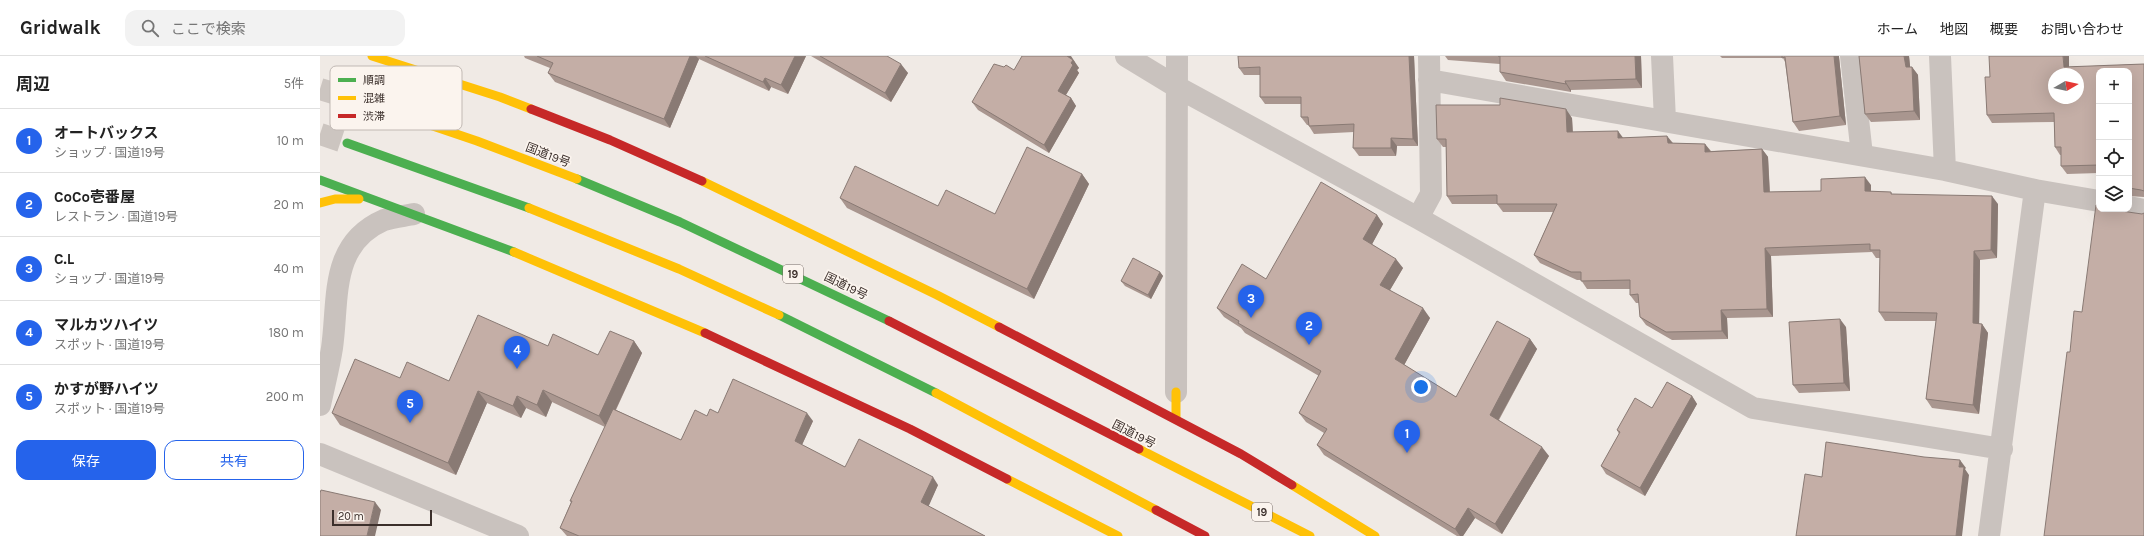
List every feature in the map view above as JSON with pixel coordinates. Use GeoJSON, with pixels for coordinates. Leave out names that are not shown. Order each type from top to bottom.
{"type":"FeatureCollection","features":[{"type":"Feature","properties":{"kind":"main road"},"geometry":{"type":"LineString","coordinates":[[372,56],[406,66]]}},
{"type":"Feature","properties":{"kind":"main road"},"geometry":{"type":"LineString","coordinates":[[393,56],[403,65]]}},
{"type":"Feature","properties":{"kind":"main road"},"geometry":{"type":"LineString","coordinates":[[462,84],[500,97],[610,140],[706,183],[937,295],[1241,454],[1375,536]]}},
{"type":"Feature","properties":{"kind":"main road","name":"国道19号"},"geometry":{"type":"LineString","coordinates":[[448,130],[564,174],[686,225],[792,273],[909,331],[1310,536]]}},
{"type":"Feature","properties":{"kind":"main road"},"geometry":{"type":"LineString","coordinates":[[347,143],[444,174],[555,217],[667,264],[788,319],[895,373],[1205,536]]}},
{"type":"Feature","properties":{"kind":"main road"},"geometry":{"type":"LineString","coordinates":[[320,180],[496,245],[702,331],[910,428],[1118,536]]}},
{"type":"Feature","properties":{"kind":"main road"},"geometry":{"type":"LineString","coordinates":[[320,203],[335,199],[370,199]]}},
{"type":"Feature","properties":{"kind":"main road"},"geometry":{"type":"LineString","coordinates":[[1176,392],[1176,420]]}},
{"type":"Feature","properties":{"kind":"street"},"geometry":{"type":"LineString","coordinates":[[1126,56],[1177,87],[1418,218],[1753,408],[2002,449]]}},
{"type":"Feature","properties":{"kind":"street"},"geometry":{"type":"LineString","coordinates":[[1176,392],[1177,56]]}},
{"type":"Feature","properties":{"kind":"street"},"geometry":{"type":"LineString","coordinates":[[1418,218],[1431,194],[1429,56]]}},
{"type":"Feature","properties":{"kind":"street"},"geometry":{"type":"LineString","coordinates":[[1662,56],[1665,120]]}},
{"type":"Feature","properties":{"kind":"street"},"geometry":{"type":"LineString","coordinates":[[1851,56],[1862,155]]}},
{"type":"Feature","properties":{"kind":"street"},"geometry":{"type":"LineString","coordinates":[[1940,56],[1945,170]]}},
{"type":"Feature","properties":{"kind":"street"},"geometry":{"type":"LineString","coordinates":[[1429,80],[1945,170],[2035,190],[2096,201]]}},
{"type":"Feature","properties":{"kind":"street"},"geometry":{"type":"LineString","coordinates":[[1989,536],[2002,449],[2035,190]]}},
{"type":"Feature","properties":{"kind":"street"},"geometry":{"type":"LineString","coordinates":[[2132,208],[2144,210]]}},
{"type":"Feature","properties":{"kind":"street"},"geometry":{"type":"LineString","coordinates":[[320,405],[332,347],[336,293],[342,266],[351,247],[366,230],[385,220],[414,214]]}},
{"type":"Feature","properties":{"kind":"street"},"geometry":{"type":"LineString","coordinates":[[320,454],[518,536]]}},
{"type":"Feature","properties":{"kind":"building"},"geometry":{"type":"Polygon","coordinates":[[[537,56],[690,56],[664,119],[548,73],[553,63],[537,56]]]}},
{"type":"Feature","properties":{"kind":"building"},"geometry":{"type":"Polygon","coordinates":[[[705,56],[795,56],[781,85],[765,78],[763,82],[705,56]]]}},
{"type":"Feature","properties":{"kind":"building"},"geometry":{"type":"Polygon","coordinates":[[[820,56],[887,56],[901,64],[885,93],[820,56]]]}},
{"type":"Feature","properties":{"kind":"building"},"geometry":{"type":"Polygon","coordinates":[[[1022,56],[1067,56],[1073,60],[1071,63],[1073,65],[1058,91],[1071,98],[1044,145],[972,102],[994,64],[1004,67],[1006,65],[1014,70],[1022,56]]]}},
{"type":"Feature","properties":{"kind":"building"},"geometry":{"type":"Polygon","coordinates":[[[1238,56],[1409,56],[1413,139],[1391,138],[1391,148],[1353,148],[1354,124],[1309,126],[1308,117],[1301,117],[1301,97],[1260,97],[1260,67],[1239,68],[1238,56]]]}},
{"type":"Feature","properties":{"kind":"building"},"geometry":{"type":"Polygon","coordinates":[[[1500,56],[1635,56],[1636,79],[1565,81],[1566,84],[1500,72],[1500,56]]]}},
{"type":"Feature","properties":{"kind":"building"},"geometry":{"type":"Polygon","coordinates":[[[1782,56],[1834,56],[1840,116],[1793,122],[1785,57],[1782,58],[1782,56]]]}},
{"type":"Feature","properties":{"kind":"building"},"geometry":{"type":"Polygon","coordinates":[[[1859,56],[1904,56],[1906,67],[1912,67],[1914,111],[1865,114],[1859,56]]]}},
{"type":"Feature","properties":{"kind":"building"},"geometry":{"type":"Polygon","coordinates":[[[1989,56],[2063,56],[2064,67],[2144,64],[2144,191],[2132,188],[2132,68],[2096,68],[2096,165],[2061,166],[2061,147],[2055,147],[2054,113],[1987,115],[1985,77],[1990,77],[1989,56]]]}},
{"type":"Feature","properties":{"kind":"building"},"geometry":{"type":"Polygon","coordinates":[[[1500,98],[1566,109],[1567,132],[1618,131],[1618,138],[1667,136],[1668,143],[1705,144],[1705,152],[1762,149],[1764,192],[1821,191],[1821,179],[1865,177],[1865,191],[1891,192],[1891,194],[1992,196],[1991,250],[1974,251],[1973,323],[1982,324],[1973,405],[1926,399],[1937,313],[1879,312],[1880,250],[1870,250],[1870,244],[1765,248],[1767,309],[1721,310],[1722,331],[1666,332],[1640,317],[1638,294],[1630,295],[1630,280],[1581,281],[1581,272],[1571,272],[1534,255],[1557,204],[1497,204],[1497,195],[1447,196],[1446,139],[1437,139],[1436,105],[1500,105],[1500,98]]]}},
{"type":"Feature","properties":{"kind":"building"},"geometry":{"type":"Polygon","coordinates":[[[1027,147],[1082,174],[1027,289],[840,198],[855,166],[938,206],[946,190],[995,214],[1027,147]]]}},
{"type":"Feature","properties":{"kind":"building"},"geometry":{"type":"Polygon","coordinates":[[[1321,182],[1377,215],[1363,239],[1396,259],[1380,285],[1423,308],[1395,359],[1456,397],[1497,321],[1530,339],[1490,415],[1542,447],[1495,524],[1468,508],[1455,529],[1317,445],[1327,429],[1299,413],[1321,371],[1238,323],[1239,321],[1217,308],[1242,264],[1266,279],[1321,182]]]}},
{"type":"Feature","properties":{"kind":"building"},"geometry":{"type":"Polygon","coordinates":[[[2096,205],[2096,212],[2144,213],[2144,536],[2044,536],[2067,352],[2070,352],[2074,311],[2082,312],[2096,205]]]}},
{"type":"Feature","properties":{"kind":"building"},"geometry":{"type":"Polygon","coordinates":[[[1133,258],[1160,272],[1148,295],[1121,281],[1133,258]]]}},
{"type":"Feature","properties":{"kind":"building"},"geometry":{"type":"Polygon","coordinates":[[[478,315],[548,346],[553,334],[598,355],[610,331],[634,341],[599,416],[543,390],[537,405],[517,396],[513,406],[478,391],[448,463],[332,413],[355,359],[400,378],[407,362],[449,381],[478,315]]]}},
{"type":"Feature","properties":{"kind":"building"},"geometry":{"type":"Polygon","coordinates":[[[1840,319],[1844,383],[1793,385],[1789,322],[1840,319]]]}},
{"type":"Feature","properties":{"kind":"building"},"geometry":{"type":"Polygon","coordinates":[[[733,379],[807,413],[795,441],[845,467],[859,439],[933,477],[921,502],[985,536],[579,536],[560,528],[572,501],[570,501],[613,409],[681,440],[695,410],[707,416],[710,409],[718,413],[733,379]]]}},
{"type":"Feature","properties":{"kind":"building"},"geometry":{"type":"Polygon","coordinates":[[[1667,382],[1692,396],[1640,488],[1601,466],[1620,432],[1617,430],[1635,398],[1652,408],[1667,382]]]}},
{"type":"Feature","properties":{"kind":"building"},"geometry":{"type":"Polygon","coordinates":[[[1826,442],[1924,457],[1960,460],[1959,467],[1964,467],[1956,536],[1796,536],[1805,474],[1822,477],[1826,442]]]}},
{"type":"Feature","properties":{"kind":"building"},"geometry":{"type":"Polygon","coordinates":[[[321,490],[375,502],[367,536],[320,536],[321,490]]]}},
{"type":"Feature","properties":{"kind":"tunnel"},"geometry":{"type":"LineString","coordinates":[[320,89],[330,92]]}},
{"type":"Feature","properties":{"kind":"tunnel"},"geometry":{"type":"LineString","coordinates":[[320,134],[347,143]]}},
{"type":"Feature","properties":{"kind":"traffic: fast"},"geometry":{"type":"LineString","coordinates":[[347,143],[529,208]]}},
{"type":"Feature","properties":{"kind":"traffic: fast"},"geometry":{"type":"LineString","coordinates":[[577,179],[680,222],[889,321]]}},
{"type":"Feature","properties":{"kind":"traffic: fast"},"geometry":{"type":"LineString","coordinates":[[320,180],[514,252]]}},
{"type":"Feature","properties":{"kind":"traffic: fast"},"geometry":{"type":"LineString","coordinates":[[779,315],[936,393]]}},
{"type":"Feature","properties":{"kind":"traffic: slow"},"geometry":{"type":"LineString","coordinates":[[372,56],[403,66]]}},
{"type":"Feature","properties":{"kind":"traffic: slow"},"geometry":{"type":"LineString","coordinates":[[462,85],[531,109]]}},
{"type":"Feature","properties":{"kind":"traffic: slow"},"geometry":{"type":"LineString","coordinates":[[445,130],[577,179]]}},
{"type":"Feature","properties":{"kind":"traffic: slow"},"geometry":{"type":"LineString","coordinates":[[702,181],[937,295],[999,327]]}},
{"type":"Feature","properties":{"kind":"traffic: slow"},"geometry":{"type":"LineString","coordinates":[[320,203],[335,199],[359,199]]}},
{"type":"Feature","properties":{"kind":"traffic: slow"},"geometry":{"type":"LineString","coordinates":[[529,208],[679,269],[779,315]]}},
{"type":"Feature","properties":{"kind":"traffic: slow"},"geometry":{"type":"LineString","coordinates":[[514,252],[705,333]]}},
{"type":"Feature","properties":{"kind":"traffic: slow"},"geometry":{"type":"LineString","coordinates":[[1176,392],[1176,419]]}},
{"type":"Feature","properties":{"kind":"traffic: slow"},"geometry":{"type":"LineString","coordinates":[[936,393],[1156,510]]}},
{"type":"Feature","properties":{"kind":"traffic: slow"},"geometry":{"type":"LineString","coordinates":[[1139,449],[1310,536]]}},
{"type":"Feature","properties":{"kind":"traffic: slow"},"geometry":{"type":"LineString","coordinates":[[1007,479],[1118,536]]}},
{"type":"Feature","properties":{"kind":"traffic: slow"},"geometry":{"type":"LineString","coordinates":[[1292,485],[1375,536]]}},
{"type":"Feature","properties":{"kind":"traffic: jam"},"geometry":{"type":"LineString","coordinates":[[531,109],[610,140],[702,181]]}},
{"type":"Feature","properties":{"kind":"traffic: jam"},"geometry":{"type":"LineString","coordinates":[[889,321],[1139,449]]}},
{"type":"Feature","properties":{"kind":"traffic: jam"},"geometry":{"type":"LineString","coordinates":[[999,327],[1241,454],[1292,485]]}},
{"type":"Feature","properties":{"kind":"traffic: jam"},"geometry":{"type":"LineString","coordinates":[[705,333],[910,429],[1007,479]]}},
{"type":"Feature","properties":{"kind":"traffic: jam"},"geometry":{"type":"LineString","coordinates":[[1156,510],[1205,536]]}},
{"type":"Feature","properties":{"kind":"place","name":"C.L"},"geometry":{"type":"Point","coordinates":[1251,318]}},
{"type":"Feature","properties":{"kind":"place","name":"CoCo壱番屋"},"geometry":{"type":"Point","coordinates":[1309,345]}},
{"type":"Feature","properties":{"kind":"place","name":"マルカツハイツ"},"geometry":{"type":"Point","coordinates":[517,369]}},
{"type":"Feature","properties":{"kind":"place","name":"かすが野ハイツ"},"geometry":{"type":"Point","coordinates":[410,423]}},
{"type":"Feature","properties":{"kind":"place","name":"オートバックス"},"geometry":{"type":"Point","coordinates":[1407,453]}}]}
